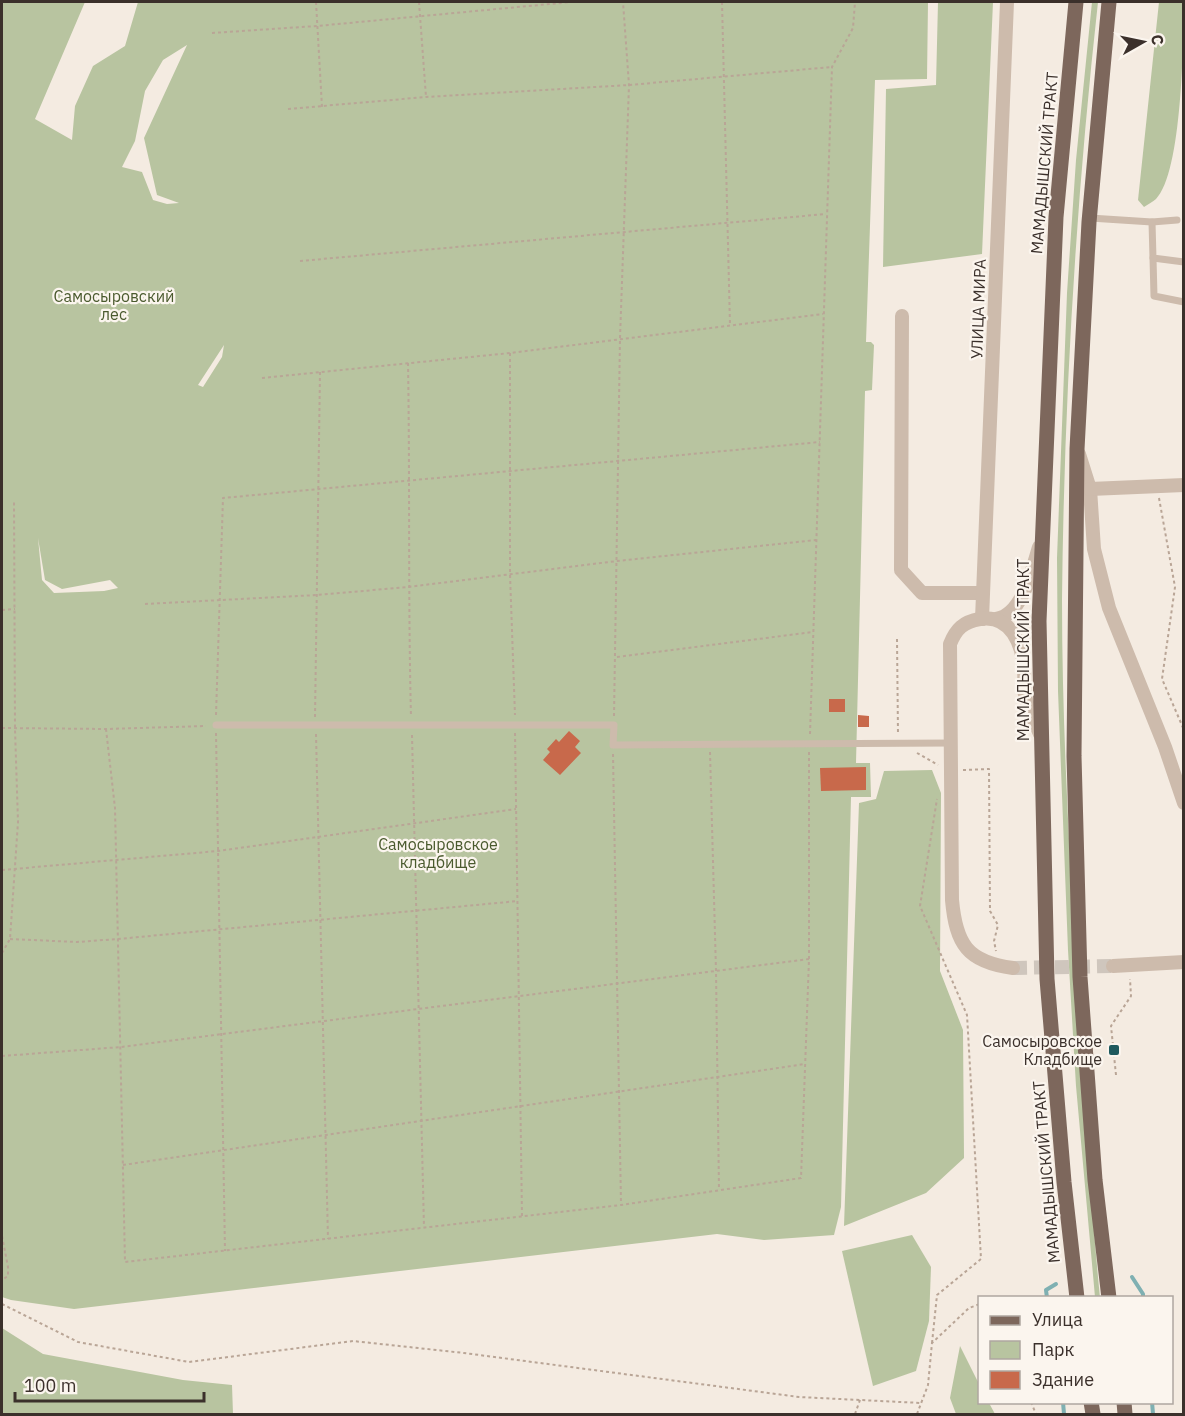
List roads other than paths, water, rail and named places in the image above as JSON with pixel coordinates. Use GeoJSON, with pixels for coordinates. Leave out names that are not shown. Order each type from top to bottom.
{"type":"FeatureCollection","features":[{"type":"Feature","properties":{"kind":"main road","name":"МАМАДЫШСКИЙ ТРАКТ"},"geometry":{"type":"LineString","coordinates":[[1076,2],[1056,217],[1039,621],[1047,979],[1064,1182],[1077,1296]]}},
{"type":"Feature","properties":{"kind":"main road"},"geometry":{"type":"LineString","coordinates":[[1109,2],[1089,218],[1077,449],[1074,756],[1080,977],[1095,1180],[1110,1296]]}},
{"type":"Feature","properties":{"kind":"street","name":"УЛИЦА МИРА"},"geometry":{"type":"LineString","coordinates":[[989,619],[982,593],[1007,2]]}},
{"type":"Feature","properties":{"kind":"street"},"geometry":{"type":"LineString","coordinates":[[902,316],[901,570],[922,593],[982,593]]}},
{"type":"Feature","properties":{"kind":"street"},"geometry":{"type":"LineString","coordinates":[[1077,449],[1090,489],[1094,549],[1108,608],[1165,747],[1184,803]]}},
{"type":"Feature","properties":{"kind":"street"},"geometry":{"type":"LineString","coordinates":[[1090,489],[1184,485]]}},
{"type":"Feature","properties":{"kind":"street"},"geometry":{"type":"LineString","coordinates":[[1013,968],[996,966],[979,960],[966,950],[958,937],[954,921],[950,644],[956,630],[964,623],[1008,614],[1022,596],[1041,540]]}},
{"type":"Feature","properties":{"kind":"street"},"geometry":{"type":"LineString","coordinates":[[989,619],[1010,627],[1018,642],[1024,670],[1025,696],[1041,737]]}},
{"type":"Feature","properties":{"kind":"street"},"geometry":{"type":"LineString","coordinates":[[1113,966],[1184,962]]}},
{"type":"Feature","properties":{"kind":"street"},"geometry":{"type":"LineString","coordinates":[[1169,963],[1184,969]]}},
{"type":"Feature","properties":{"kind":"lane"},"geometry":{"type":"LineString","coordinates":[[1089,218],[1152,222],[1177,220]]}},
{"type":"Feature","properties":{"kind":"lane"},"geometry":{"type":"LineString","coordinates":[[1152,222],[1154,296],[1184,302]]}},
{"type":"Feature","properties":{"kind":"lane"},"geometry":{"type":"LineString","coordinates":[[1153,258],[1184,262]]}},
{"type":"Feature","properties":{"kind":"lane"},"geometry":{"type":"LineString","coordinates":[[216,726],[614,725],[613,745],[952,743]]}},
{"type":"Feature","properties":{"kind":"waterway"},"geometry":{"type":"LineString","coordinates":[[1132,1277],[1143,1296]]}},
{"type":"Feature","properties":{"kind":"waterway"},"geometry":{"type":"LineString","coordinates":[[1047,1296],[1046,1290],[1056,1284]]}},
{"type":"Feature","properties":{"kind":"waterway"},"geometry":{"type":"LineString","coordinates":[[1063,1404],[1064,1414]]}},
{"type":"Feature","properties":{"kind":"waterway"},"geometry":{"type":"LineString","coordinates":[[1152,1404],[1153,1414]]}},
{"type":"Feature","properties":{"kind":"tunnel"},"geometry":{"type":"LineString","coordinates":[[1013,968],[1113,966]]}},
{"type":"Feature","properties":{"kind":"place","name":"Самосыровское Кладбище"},"geometry":{"type":"Point","coordinates":[1114,1050]}},
{"type":"Feature","properties":{"kind":"park label","name":"Самосыровский лес"},"geometry":{"type":"Point","coordinates":[114,305]}},
{"type":"Feature","properties":{"kind":"park label","name":"Самосыровское кладбище"},"geometry":{"type":"Point","coordinates":[438,853]}}]}
